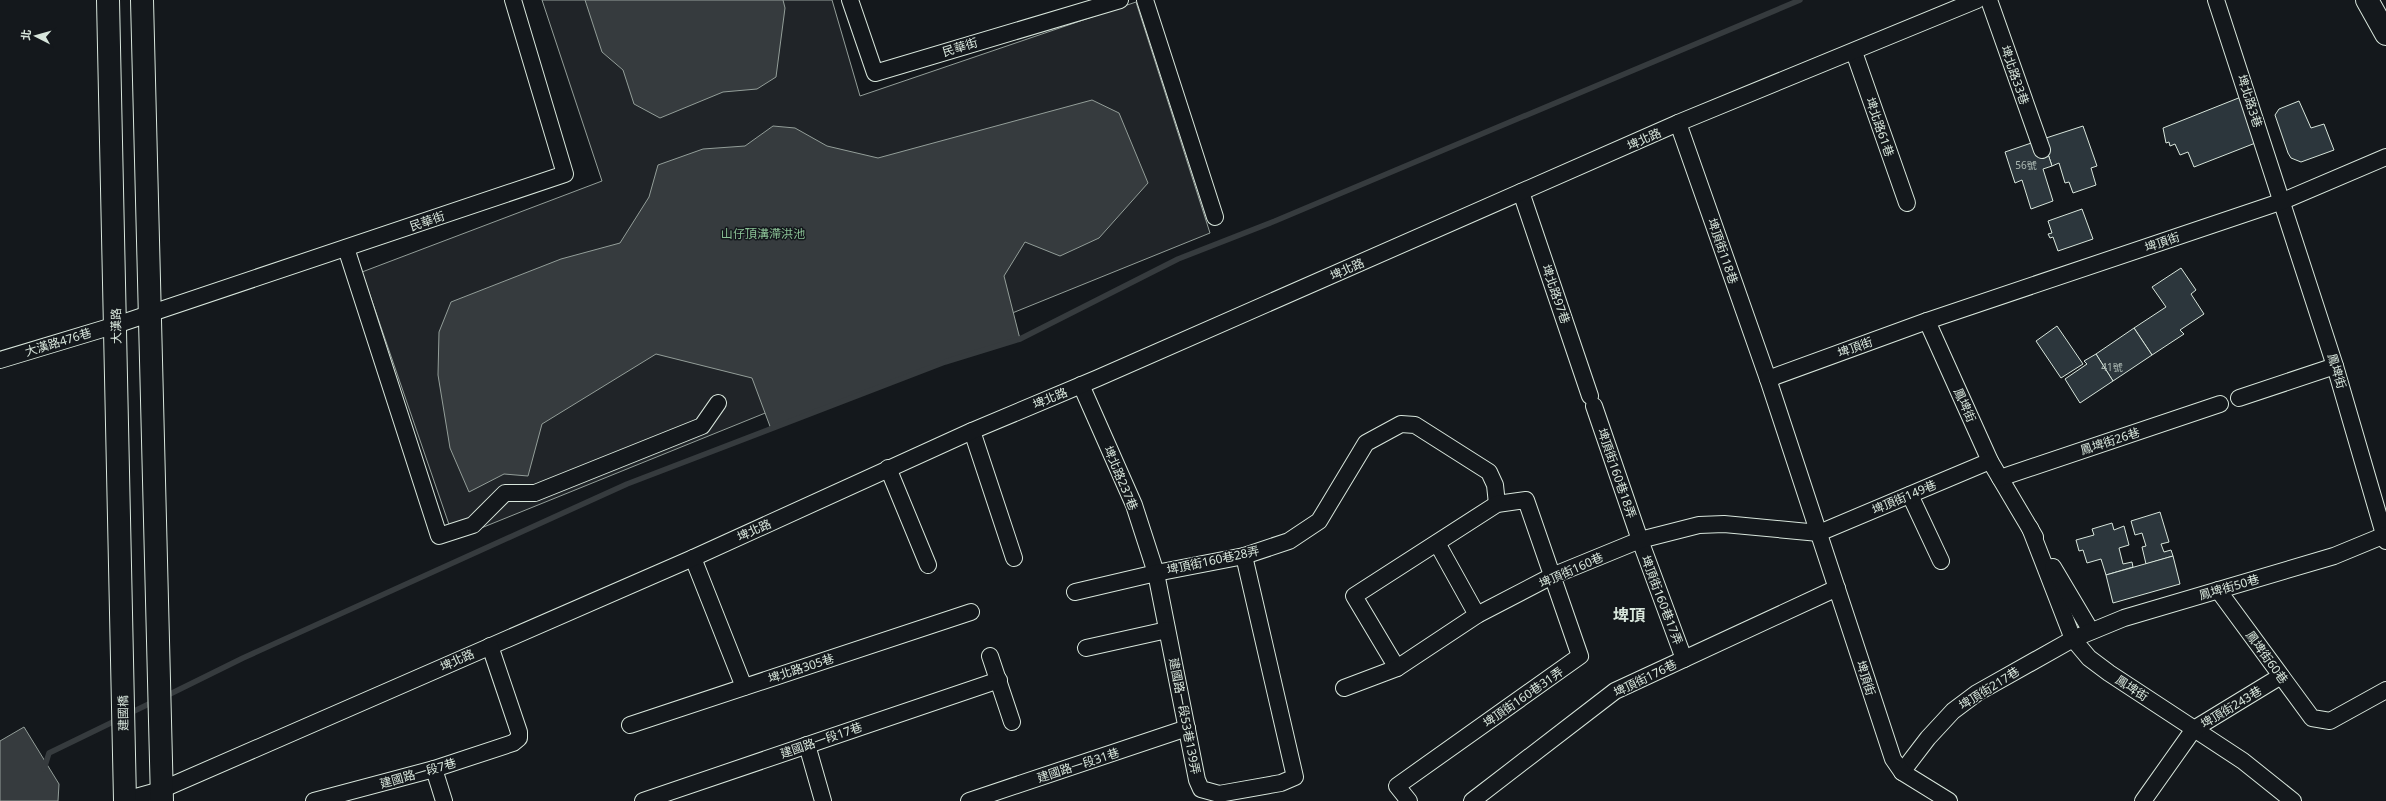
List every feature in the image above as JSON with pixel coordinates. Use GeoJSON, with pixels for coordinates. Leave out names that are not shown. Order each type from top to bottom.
{"type":"FeatureCollection","features":[{"type":"Feature","properties":{"kind":"main road","name":"大漢路"},"geometry":{"type":"LineString","coordinates":[[108,0],[122,653]]}},
{"type":"Feature","properties":{"kind":"main road"},"geometry":{"type":"LineString","coordinates":[[142,0],[161,787]]}},
{"type":"Feature","properties":{"kind":"main road"},"geometry":{"type":"LineString","coordinates":[[2367,0],[2386,34]]}},
{"type":"Feature","properties":{"kind":"main road","name":"建國橋"},"geometry":{"type":"LineString","coordinates":[[122,653],[125,800]]}},
{"type":"Feature","properties":{"kind":"street","name":"民華街"},"geometry":{"type":"LineString","coordinates":[[116,325],[565,174],[513,0]]}},
{"type":"Feature","properties":{"kind":"street","name":"民華街"},"geometry":{"type":"LineString","coordinates":[[850,0],[875,73],[1120,0]]}},
{"type":"Feature","properties":{"kind":"street"},"geometry":{"type":"LineString","coordinates":[[1145,0],[1215,216]]}},
{"type":"Feature","properties":{"kind":"street","name":"埤北路"},"geometry":{"type":"LineString","coordinates":[[125,800],[161,787],[693,558],[888,468],[1678,123],[1854,52],[1977,0]]}},
{"type":"Feature","properties":{"kind":"street","name":"埤北路33巷"},"geometry":{"type":"LineString","coordinates":[[1989,0],[2042,150]]}},
{"type":"Feature","properties":{"kind":"street","name":"埤北路3巷"},"geometry":{"type":"LineString","coordinates":[[2216,0],[2283,202]]}},
{"type":"Feature","properties":{"kind":"street","name":"埤北路61巷"},"geometry":{"type":"LineString","coordinates":[[1854,52],[1907,203]]}},
{"type":"Feature","properties":{"kind":"street","name":"埤頂街118巷"},"geometry":{"type":"LineString","coordinates":[[1678,123],[1768,379]]}},
{"type":"Feature","properties":{"kind":"street","name":"埤頂街"},"geometry":{"type":"LineString","coordinates":[[1949,801],[1902,772],[1893,759],[1768,379],[1928,321],[2283,202],[2386,157]]}},
{"type":"Feature","properties":{"kind":"street","name":"埤北路97巷"},"geometry":{"type":"LineString","coordinates":[[1521,192],[1592,401]]}},
{"type":"Feature","properties":{"kind":"street","name":"鳳埤街"},"geometry":{"type":"LineString","coordinates":[[2283,202],[2336,366],[2385,538]]}},
{"type":"Feature","properties":{"kind":"street"},"geometry":{"type":"LineString","coordinates":[[346,248],[439,536],[473,525],[505,493],[534,493],[702,426],[718,403]]}},
{"type":"Feature","properties":{"kind":"street","name":"鳳埤街"},"geometry":{"type":"LineString","coordinates":[[1928,321],[1990,461],[2091,631]]}},
{"type":"Feature","properties":{"kind":"street","name":"大漢路476巷"},"geometry":{"type":"LineString","coordinates":[[0,360],[116,325]]}},
{"type":"Feature","properties":{"kind":"street"},"geometry":{"type":"LineString","coordinates":[[2239,398],[2336,366]]}},
{"type":"Feature","properties":{"kind":"street","name":"埤北路237巷"},"geometry":{"type":"LineString","coordinates":[[1081,385],[1134,505],[1156,573]]}},
{"type":"Feature","properties":{"kind":"street","name":"埤頂街160巷18弄"},"geometry":{"type":"LineString","coordinates":[[1592,401],[1640,540]]}},
{"type":"Feature","properties":{"kind":"street","name":"鳳埤街26巷"},"geometry":{"type":"LineString","coordinates":[[2000,478],[2220,404]]}},
{"type":"Feature","properties":{"kind":"street","name":"埤頂街160巷28弄"},"geometry":{"type":"LineString","coordinates":[[1075,592],[1156,573],[1244,556],[1289,541],[1319,521],[1366,443],[1401,424],[1415,425],[1489,472],[1495,485],[1497,504]]}},
{"type":"Feature","properties":{"kind":"street"},"geometry":{"type":"LineString","coordinates":[[972,431],[1014,558]]}},
{"type":"Feature","properties":{"kind":"street","name":"埤頂街149巷"},"geometry":{"type":"LineString","coordinates":[[1819,533],[1990,461]]}},
{"type":"Feature","properties":{"kind":"street"},"geometry":{"type":"LineString","coordinates":[[888,468],[928,565]]}},
{"type":"Feature","properties":{"kind":"street"},"geometry":{"type":"LineString","coordinates":[[1910,495],[1941,561]]}},
{"type":"Feature","properties":{"kind":"street"},"geometry":{"type":"LineString","coordinates":[[1397,668],[1354,596],[1497,504],[1526,500],[1552,576]]}},
{"type":"Feature","properties":{"kind":"street","name":"埤頂街160巷"},"geometry":{"type":"LineString","coordinates":[[1344,688],[1397,668],[1477,615],[1552,576],[1640,540],[1700,525],[1718,524],[1819,533]]}},
{"type":"Feature","properties":{"kind":"street","name":"鳳埤街"},"geometry":{"type":"LineString","coordinates":[[2030,528],[2073,639],[2089,658],[2109,674],[2243,761],[2293,801]]}},
{"type":"Feature","properties":{"kind":"street","name":"鳳埤街50巷"},"geometry":{"type":"LineString","coordinates":[[2073,639],[2124,618],[2334,556],[2385,538]]}},
{"type":"Feature","properties":{"kind":"street","name":"埤頂街160巷17弄"},"geometry":{"type":"LineString","coordinates":[[1640,540],[1684,659]]}},
{"type":"Feature","properties":{"kind":"street"},"geometry":{"type":"LineString","coordinates":[[1437,543],[1477,615]]}},
{"type":"Feature","properties":{"kind":"street","name":"建國路一段53巷139弄"},"geometry":{"type":"LineString","coordinates":[[1156,573],[1198,780],[1202,789],[1230,797],[1281,783],[1295,777],[1244,556]]}},
{"type":"Feature","properties":{"kind":"street"},"geometry":{"type":"LineString","coordinates":[[693,558],[744,687]]}},
{"type":"Feature","properties":{"kind":"street","name":"埤頂街160巷31弄"},"geometry":{"type":"LineString","coordinates":[[1409,801],[1397,786],[1580,656],[1552,576]]}},
{"type":"Feature","properties":{"kind":"street","name":"埤頂街176巷"},"geometry":{"type":"LineString","coordinates":[[1472,801],[1615,691],[1837,588]]}},
{"type":"Feature","properties":{"kind":"street","name":"鳳埤街60巷"},"geometry":{"type":"LineString","coordinates":[[2218,590],[2312,718],[2319,721],[2330,721],[2386,690]]}},
{"type":"Feature","properties":{"kind":"street","name":"埤北路305巷"},"geometry":{"type":"LineString","coordinates":[[630,724],[972,612]]}},
{"type":"Feature","properties":{"kind":"street"},"geometry":{"type":"LineString","coordinates":[[1086,648],[1167,630]]}},
{"type":"Feature","properties":{"kind":"street","name":"埤頂街217巷"},"geometry":{"type":"LineString","coordinates":[[1902,772],[1928,738],[1953,711],[1977,693],[2073,639]]}},
{"type":"Feature","properties":{"kind":"street","name":"建國路一段7巷"},"geometry":{"type":"LineString","coordinates":[[314,801],[434,769],[513,743],[519,738],[519,732],[490,646]]}},
{"type":"Feature","properties":{"kind":"street"},"geometry":{"type":"LineString","coordinates":[[990,656],[1012,722]]}},
{"type":"Feature","properties":{"kind":"street","name":"埤頂街243巷"},"geometry":{"type":"LineString","coordinates":[[2143,801],[2194,729],[2281,676]]}},
{"type":"Feature","properties":{"kind":"street","name":"建國路一段17巷"},"geometry":{"type":"LineString","coordinates":[[643,801],[999,680]]}},
{"type":"Feature","properties":{"kind":"street","name":"建國路一段31巷"},"geometry":{"type":"LineString","coordinates":[[969,801],[1187,728]]}},
{"type":"Feature","properties":{"kind":"street"},"geometry":{"type":"LineString","coordinates":[[807,745],[823,801]]}},
{"type":"Feature","properties":{"kind":"street"},"geometry":{"type":"LineString","coordinates":[[434,769],[444,801]]}},
{"type":"Feature","properties":{"kind":"green space","name":"山仔頂溝滯洪池"},"geometry":{"type":"Polygon","coordinates":[[[542,0],[832,0],[860,96],[1136,2],[1210,233],[454,539],[362,272],[602,181],[542,0]]]}},
{"type":"Feature","properties":{"kind":"shaded area"},"geometry":{"type":"Polygon","coordinates":[[[585,0],[783,0],[785,8],[776,77],[757,89],[723,92],[660,118],[634,104],[623,70],[602,52],[585,0]]]}},
{"type":"Feature","properties":{"kind":"shaded area"},"geometry":{"type":"Polygon","coordinates":[[[1092,100],[1119,113],[1148,183],[1099,238],[1060,256],[1025,242],[1004,276],[1020,339],[945,362],[771,429],[752,378],[656,354],[542,424],[528,476],[504,474],[469,492],[450,448],[438,375],[439,332],[451,302],[561,259],[620,243],[649,197],[658,165],[703,149],[745,146],[773,126],[795,128],[827,146],[878,158],[1092,100]]]}},
{"type":"Feature","properties":{"kind":"shaded area"},"geometry":{"type":"Polygon","coordinates":[[[24,727],[59,784],[58,801],[0,801],[0,741],[24,727]]]}},
{"type":"Feature","properties":{"kind":"building"},"geometry":{"type":"Polygon","coordinates":[[[2241,97],[2258,142],[2194,167],[2188,152],[2180,155],[2175,144],[2170,146],[2169,142],[2166,143],[2163,128],[2241,97]]]}},
{"type":"Feature","properties":{"kind":"building"},"geometry":{"type":"Polygon","coordinates":[[[2299,101],[2311,128],[2324,124],[2334,150],[2301,162],[2291,158],[2288,153],[2275,115],[2279,109],[2299,101]]]}},
{"type":"Feature","properties":{"kind":"building"},"geometry":{"type":"Polygon","coordinates":[[[2083,126],[2097,166],[2091,168],[2096,185],[2073,193],[2069,182],[2065,183],[2059,163],[2052,166],[2043,139],[2083,126]]]}},
{"type":"Feature","properties":{"kind":"building"},"geometry":{"type":"Polygon","coordinates":[[[2043,139],[2052,166],[2043,169],[2053,201],[2031,209],[2022,180],[2015,183],[2005,152],[2043,139]]]}},
{"type":"Feature","properties":{"kind":"building"},"geometry":{"type":"Polygon","coordinates":[[[2082,209],[2093,239],[2058,251],[2053,237],[2050,238],[2048,234],[2052,233],[2048,221],[2082,209]]]}},
{"type":"Feature","properties":{"kind":"building"},"geometry":{"type":"Polygon","coordinates":[[[2181,268],[2196,290],[2191,294],[2204,314],[2180,330],[2184,334],[2152,355],[2134,328],[2166,307],[2152,287],[2181,268]]]}},
{"type":"Feature","properties":{"kind":"building"},"geometry":{"type":"Polygon","coordinates":[[[2057,326],[2083,364],[2061,378],[2036,341],[2057,326]]]}},
{"type":"Feature","properties":{"kind":"building"},"geometry":{"type":"Polygon","coordinates":[[[2134,328],[2152,355],[2113,381],[2096,354],[2134,328]]]}},
{"type":"Feature","properties":{"kind":"building"},"geometry":{"type":"Polygon","coordinates":[[[2096,354],[2113,381],[2080,403],[2065,379],[2087,364],[2084,361],[2096,354]]]}},
{"type":"Feature","properties":{"kind":"building"},"geometry":{"type":"Polygon","coordinates":[[[2160,512],[2169,542],[2161,544],[2164,552],[2171,550],[2173,556],[2146,564],[2142,547],[2146,546],[2142,533],[2135,535],[2131,521],[2160,512]]]}},
{"type":"Feature","properties":{"kind":"building"},"geometry":{"type":"Polygon","coordinates":[[[2112,523],[2114,530],[2124,526],[2129,545],[2119,548],[2123,564],[2132,562],[2133,567],[2106,575],[2101,559],[2087,563],[2083,550],[2079,551],[2076,540],[2094,535],[2092,529],[2112,523]]]}},
{"type":"Feature","properties":{"kind":"building"},"geometry":{"type":"Polygon","coordinates":[[[2173,556],[2180,584],[2113,603],[2106,575],[2173,556]]]}},
{"type":"Feature","properties":{"kind":"waterway"},"geometry":{"type":"LineString","coordinates":[[164,697],[243,658],[627,484],[945,362],[1020,339],[1178,259],[1275,221],[1800,0]]}},
{"type":"Feature","properties":{"kind":"waterway"},"geometry":{"type":"LineString","coordinates":[[128,714],[155,701]]}},
{"type":"Feature","properties":{"kind":"waterway"},"geometry":{"type":"LineString","coordinates":[[44,769],[49,753],[119,719]]}},
{"type":"Feature","properties":{"kind":"district","name":"埤頂"},"geometry":{"type":"Point","coordinates":[1629,615]}}]}
